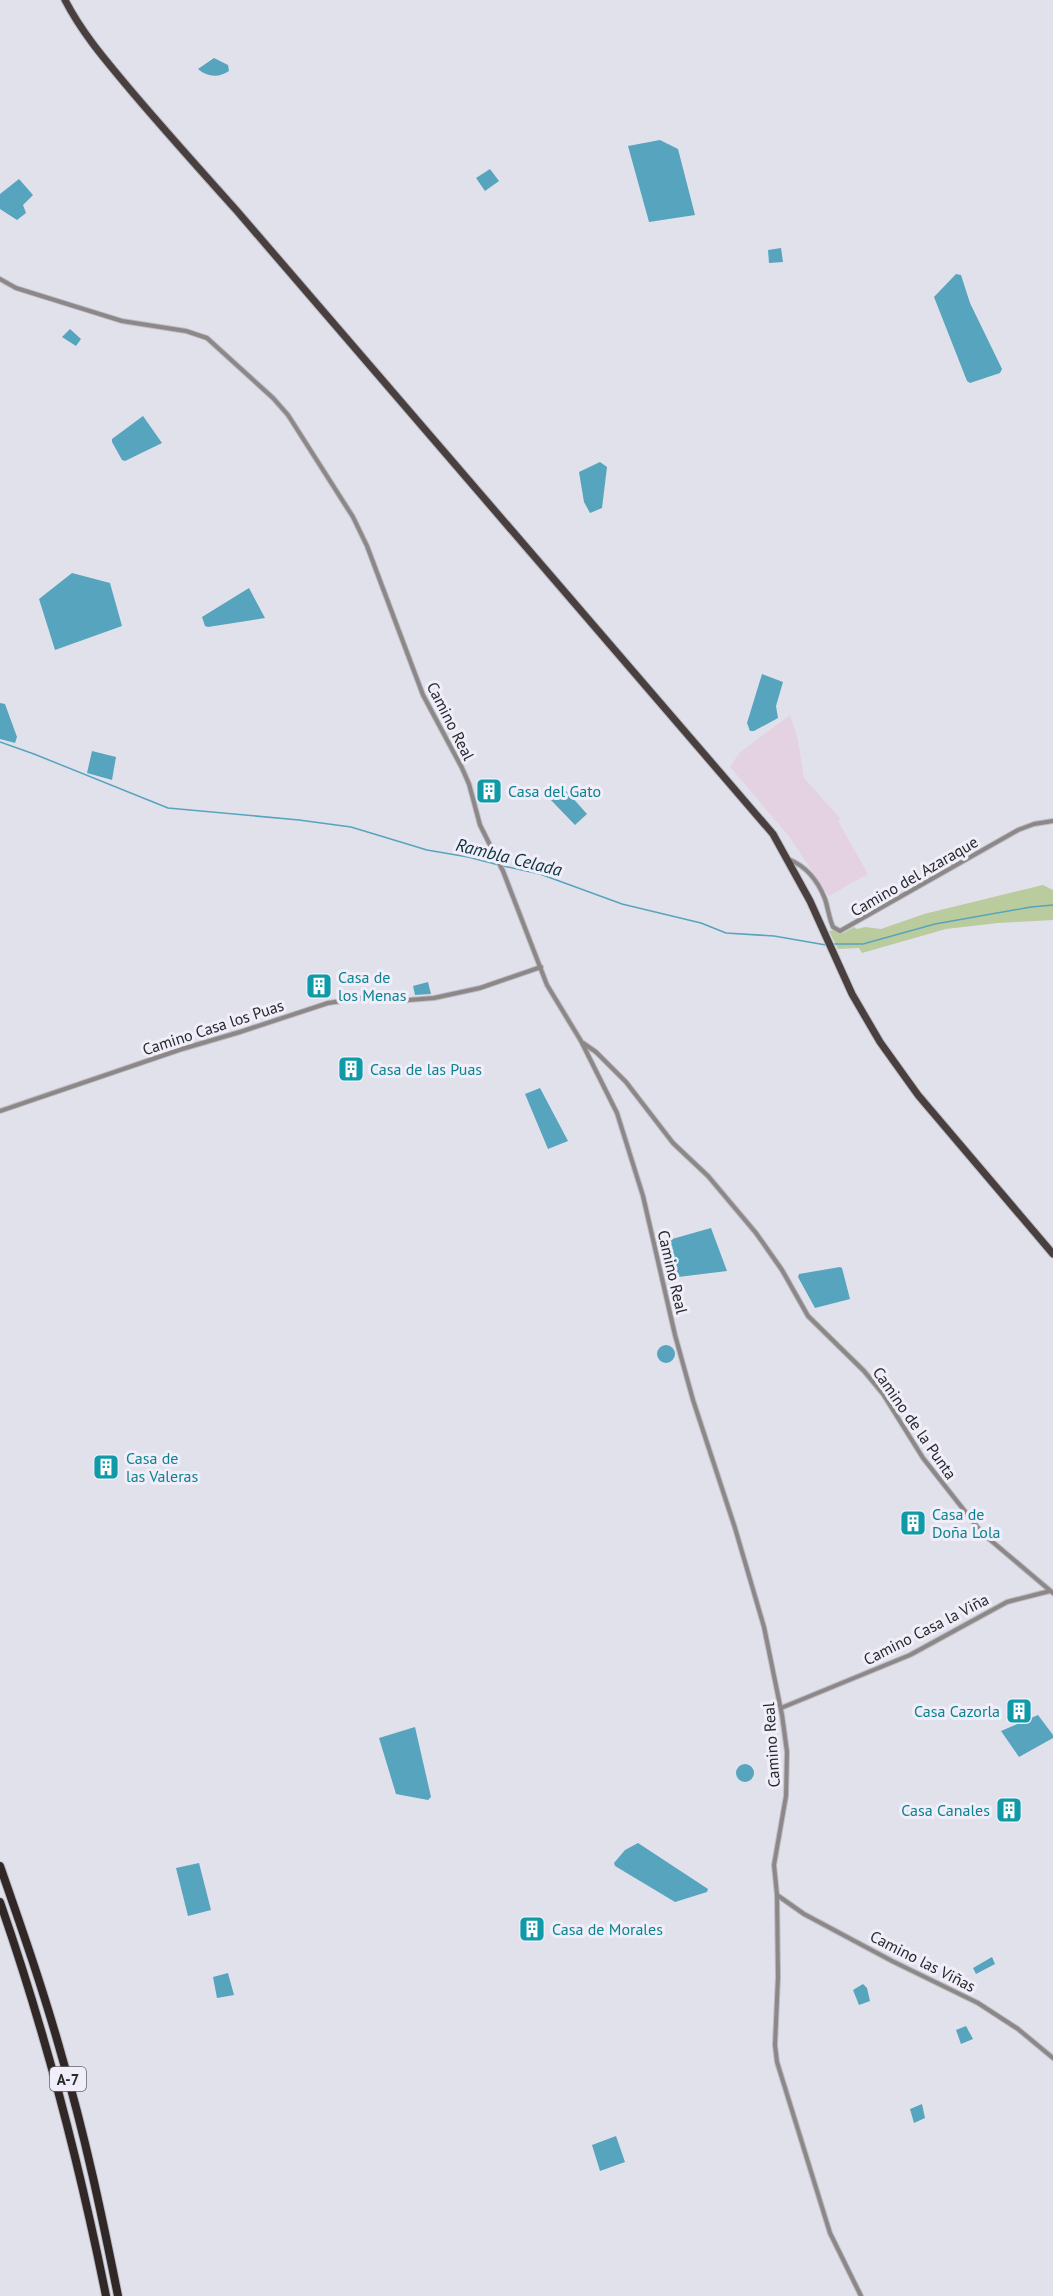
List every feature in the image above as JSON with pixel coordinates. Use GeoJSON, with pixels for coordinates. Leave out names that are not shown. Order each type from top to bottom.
{"type":"FeatureCollection","features":[{"type":"Feature","properties":{"kind":"highway","name":"A-7"},"geometry":{"type":"LineString","coordinates":[[0,1866],[62,2057],[103,2223],[118,2296]]}},
{"type":"Feature","properties":{"kind":"highway","name":"A-7"},"geometry":{"type":"LineString","coordinates":[[0,1902],[57,2083],[106,2296]]}},
{"type":"Feature","properties":{"kind":"main road"},"geometry":{"type":"LineString","coordinates":[[65,0],[76,22],[127,85],[774,834],[852,994],[896,1067],[1053,1253]]}},
{"type":"Feature","properties":{"kind":"street","name":"Camino Real"},"geometry":{"type":"LineString","coordinates":[[0,279],[16,288],[122,321],[186,331],[207,338],[282,407],[353,517],[367,546],[423,695],[469,784],[480,825],[500,866],[542,967],[547,985],[581,1041],[616,1113],[643,1196],[680,1354],[764,1627],[781,1708],[787,1752],[786,1796],[774,1865],[777,1895],[778,1977],[775,2045],[779,2069],[833,2242],[861,2296]]}},
{"type":"Feature","properties":{"kind":"street","name":"Camino del Azaraque"},"geometry":{"type":"LineString","coordinates":[[787,859],[801,864],[809,873],[825,899],[833,927],[840,931],[1018,830],[1034,824],[1053,821]]}},
{"type":"Feature","properties":{"kind":"street","name":"Camino Casa los Puas"},"geometry":{"type":"LineString","coordinates":[[0,1111],[182,1048],[328,1003],[362,998],[396,1001],[434,998],[480,988],[542,967]]}},
{"type":"Feature","properties":{"kind":"street","name":"Camino de la Punta"},"geometry":{"type":"LineString","coordinates":[[581,1041],[596,1052],[626,1082],[673,1143],[708,1176],[756,1233],[782,1270],[808,1316],[864,1371],[883,1394],[923,1458],[982,1533],[1052,1592]]}},
{"type":"Feature","properties":{"kind":"street","name":"Camino Casa la Viña"},"geometry":{"type":"LineString","coordinates":[[781,1708],[909,1655],[1007,1602],[1052,1592]]}},
{"type":"Feature","properties":{"kind":"street","name":"Camino las Viñas"},"geometry":{"type":"LineString","coordinates":[[777,1895],[804,1914],[978,2003],[1018,2029],[1053,2058]]}},
{"type":"Feature","properties":{"kind":"shaded area"},"geometry":{"type":"Polygon","coordinates":[[[790,715],[798,740],[804,778],[841,819],[838,821],[868,874],[829,896],[788,835],[730,767],[739,753],[790,715]]]}},
{"type":"Feature","properties":{"kind":"green space"},"geometry":{"type":"Polygon","coordinates":[[[1043,885],[1053,890],[1053,920],[946,929],[862,953],[859,948],[838,949],[829,931],[843,933],[854,927],[881,929],[924,914],[1043,885]]]}},
{"type":"Feature","properties":{"kind":"water"},"geometry":{"type":"Polygon","coordinates":[[[214,58],[228,65],[229,71],[213,76],[198,69],[214,58]]]}},
{"type":"Feature","properties":{"kind":"water"},"geometry":{"type":"Polygon","coordinates":[[[660,140],[678,149],[695,215],[649,222],[628,146],[660,140]]]}},
{"type":"Feature","properties":{"kind":"water"},"geometry":{"type":"Polygon","coordinates":[[[490,169],[499,181],[485,191],[476,178],[490,169]]]}},
{"type":"Feature","properties":{"kind":"water"},"geometry":{"type":"Polygon","coordinates":[[[19,179],[33,195],[23,205],[26,213],[17,220],[0,209],[0,194],[19,179]]]}},
{"type":"Feature","properties":{"kind":"water"},"geometry":{"type":"Polygon","coordinates":[[[781,248],[783,262],[769,263],[768,250],[781,248]]]}},
{"type":"Feature","properties":{"kind":"water"},"geometry":{"type":"Polygon","coordinates":[[[956,274],[961,275],[970,303],[1002,369],[1000,373],[970,383],[967,381],[934,297],[956,274]]]}},
{"type":"Feature","properties":{"kind":"water"},"geometry":{"type":"Polygon","coordinates":[[[70,329],[81,339],[76,346],[62,337],[70,329]]]}},
{"type":"Feature","properties":{"kind":"water"},"geometry":{"type":"Polygon","coordinates":[[[143,416],[162,443],[125,461],[122,460],[112,439],[143,416]]]}},
{"type":"Feature","properties":{"kind":"water"},"geometry":{"type":"Polygon","coordinates":[[[600,462],[607,467],[602,508],[590,513],[584,502],[579,472],[600,462]]]}},
{"type":"Feature","properties":{"kind":"water"},"geometry":{"type":"Polygon","coordinates":[[[72,573],[110,583],[122,626],[55,650],[39,599],[72,573]]]}},
{"type":"Feature","properties":{"kind":"water"},"geometry":{"type":"Polygon","coordinates":[[[249,588],[265,618],[205,626],[202,617],[249,588]]]}},
{"type":"Feature","properties":{"kind":"water"},"geometry":{"type":"Polygon","coordinates":[[[762,674],[783,682],[776,706],[778,718],[750,731],[747,723],[762,674]]]}},
{"type":"Feature","properties":{"kind":"water"},"geometry":{"type":"Polygon","coordinates":[[[0,703],[5,704],[17,737],[15,743],[0,739],[0,703]]]}},
{"type":"Feature","properties":{"kind":"water"},"geometry":{"type":"Polygon","coordinates":[[[92,751],[116,757],[112,780],[87,773],[92,751]]]}},
{"type":"Feature","properties":{"kind":"water"},"geometry":{"type":"Polygon","coordinates":[[[561,785],[587,814],[575,825],[548,797],[549,793],[561,785]]]}},
{"type":"Feature","properties":{"kind":"water"},"geometry":{"type":"Polygon","coordinates":[[[428,982],[431,994],[415,995],[413,986],[428,982]]]}},
{"type":"Feature","properties":{"kind":"water"},"geometry":{"type":"Polygon","coordinates":[[[540,1088],[568,1141],[548,1149],[525,1094],[540,1088]]]}},
{"type":"Feature","properties":{"kind":"water"},"geometry":{"type":"Polygon","coordinates":[[[711,1228],[727,1271],[670,1278],[665,1241],[711,1228]]]}},
{"type":"Feature","properties":{"kind":"water"},"geometry":{"type":"Polygon","coordinates":[[[840,1267],[850,1299],[815,1308],[798,1277],[799,1274],[840,1267]]]}},
{"type":"Feature","properties":{"kind":"water"},"geometry":{"type":"Polygon","coordinates":[[[666,1345],[672,1348],[675,1354],[672,1360],[666,1363],[660,1360],[657,1354],[660,1348],[666,1345]]]}},
{"type":"Feature","properties":{"kind":"water"},"geometry":{"type":"Polygon","coordinates":[[[1038,1715],[1053,1738],[1019,1757],[1001,1731],[1038,1715]]]}},
{"type":"Feature","properties":{"kind":"water"},"geometry":{"type":"Polygon","coordinates":[[[415,1727],[431,1797],[428,1800],[396,1794],[379,1738],[415,1727]]]}},
{"type":"Feature","properties":{"kind":"water"},"geometry":{"type":"Polygon","coordinates":[[[745,1764],[751,1767],[754,1773],[751,1779],[745,1782],[739,1779],[736,1773],[739,1767],[745,1764]]]}},
{"type":"Feature","properties":{"kind":"water"},"geometry":{"type":"Polygon","coordinates":[[[638,1843],[708,1889],[707,1892],[675,1902],[615,1866],[614,1863],[625,1850],[638,1843]]]}},
{"type":"Feature","properties":{"kind":"water"},"geometry":{"type":"Polygon","coordinates":[[[199,1863],[211,1910],[188,1916],[176,1868],[199,1863]]]}},
{"type":"Feature","properties":{"kind":"water"},"geometry":{"type":"Polygon","coordinates":[[[992,1957],[995,1964],[976,1974],[973,1968],[992,1957]]]}},
{"type":"Feature","properties":{"kind":"water"},"geometry":{"type":"Polygon","coordinates":[[[228,1973],[234,1995],[217,1998],[213,1977],[228,1973]]]}},
{"type":"Feature","properties":{"kind":"water"},"geometry":{"type":"Polygon","coordinates":[[[863,1984],[867,1988],[870,2001],[859,2005],[853,1990],[863,1984]]]}},
{"type":"Feature","properties":{"kind":"water"},"geometry":{"type":"Polygon","coordinates":[[[966,2026],[973,2039],[961,2044],[956,2030],[966,2026]]]}},
{"type":"Feature","properties":{"kind":"water"},"geometry":{"type":"Polygon","coordinates":[[[922,2104],[925,2118],[914,2123],[910,2109],[922,2104]]]}},
{"type":"Feature","properties":{"kind":"water"},"geometry":{"type":"Polygon","coordinates":[[[616,2136],[625,2162],[600,2171],[592,2145],[616,2136]]]}},
{"type":"Feature","properties":{"kind":"waterway","name":"Rambla Celada"},"geometry":{"type":"LineString","coordinates":[[0,742],[168,808],[351,827],[427,850],[499,865]]}},
{"type":"Feature","properties":{"kind":"waterway","name":"Rambla Celada"},"geometry":{"type":"LineString","coordinates":[[503,866],[540,874],[622,904],[701,923],[726,933],[774,936],[826,945]]}},
{"type":"Feature","properties":{"kind":"waterway","name":"Rambla Celada"},"geometry":{"type":"LineString","coordinates":[[834,944],[863,944],[935,924],[1053,905]]}},
{"type":"Feature","properties":{"kind":"place","name":"Casa del Gato"},"geometry":{"type":"Point","coordinates":[489,791]}},
{"type":"Feature","properties":{"kind":"place","name":"Casa de los Menas"},"geometry":{"type":"Point","coordinates":[319,986]}},
{"type":"Feature","properties":{"kind":"place","name":"Casa de las Puas"},"geometry":{"type":"Point","coordinates":[351,1069]}},
{"type":"Feature","properties":{"kind":"place","name":"Casa de las Valeras"},"geometry":{"type":"Point","coordinates":[106,1467]}},
{"type":"Feature","properties":{"kind":"place","name":"Casa de Doña Lola"},"geometry":{"type":"Point","coordinates":[913,1523]}},
{"type":"Feature","properties":{"kind":"place","name":"Casa Cazorla"},"geometry":{"type":"Point","coordinates":[1019,1711]}},
{"type":"Feature","properties":{"kind":"place","name":"Casa Canales"},"geometry":{"type":"Point","coordinates":[1009,1810]}},
{"type":"Feature","properties":{"kind":"place","name":"Casa de Morales"},"geometry":{"type":"Point","coordinates":[532,1929]}}]}
